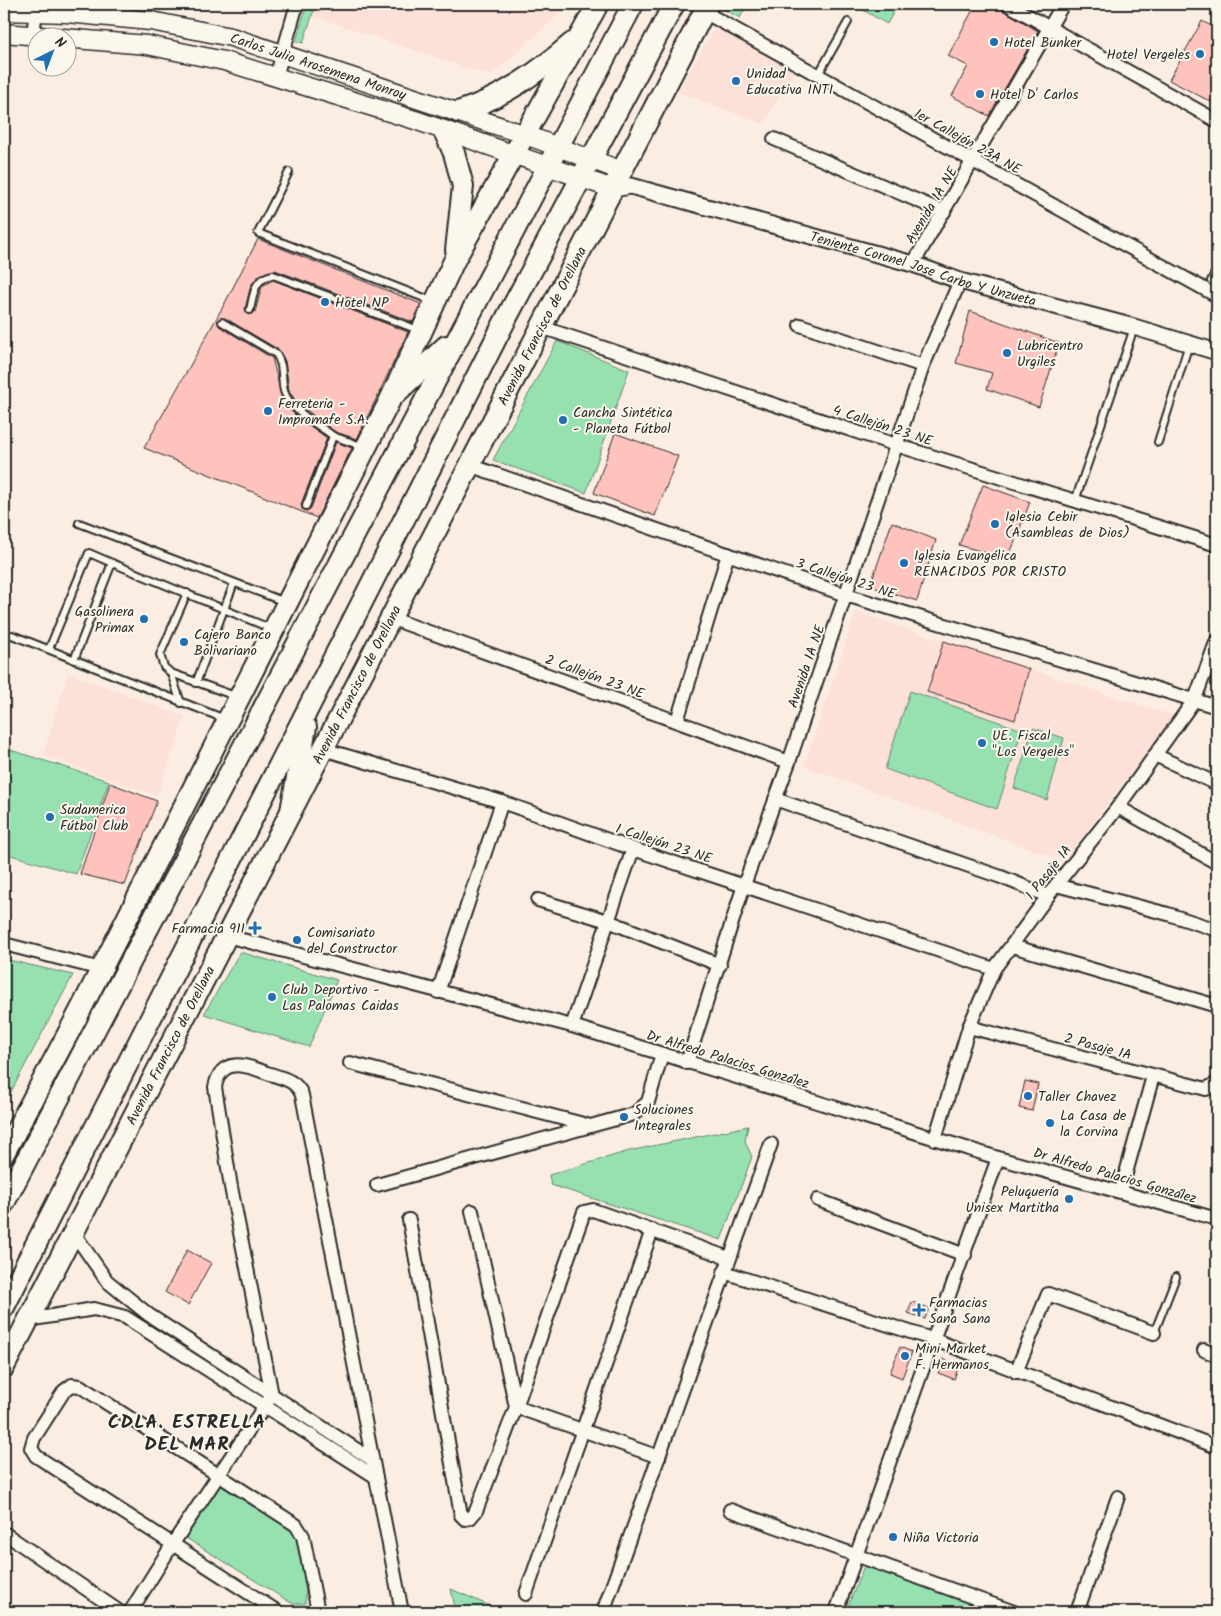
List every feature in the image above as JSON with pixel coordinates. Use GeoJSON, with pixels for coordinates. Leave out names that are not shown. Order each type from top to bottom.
{"type":"FeatureCollection","features":[{"type":"Feature","properties":{"kind":"main road"},"geometry":{"type":"LineString","coordinates":[[4,1153],[101,969],[274,629],[390,398],[454,261],[598,4]]}},
{"type":"Feature","properties":{"kind":"main road"},"geometry":{"type":"LineString","coordinates":[[4,1203],[632,4]]}},
{"type":"Feature","properties":{"kind":"main road"},"geometry":{"type":"LineString","coordinates":[[4,1307],[508,315],[674,4]]}},
{"type":"Feature","properties":{"kind":"main road","name":"Carlos Julio Arosemena Monroy"},"geometry":{"type":"LineString","coordinates":[[5,10],[36,8],[150,21],[231,37],[526,135],[592,160],[622,182]]}},
{"type":"Feature","properties":{"kind":"main road","name":"Avenida Francisco de Orellana"},"geometry":{"type":"LineString","coordinates":[[4,1367],[541,327],[622,182],[706,8]]}},
{"type":"Feature","properties":{"kind":"main road","name":"Carlos Julio Arosemena Monroy"},"geometry":{"type":"LineString","coordinates":[[5,33],[28,34]]}},
{"type":"Feature","properties":{"kind":"main road"},"geometry":{"type":"LineString","coordinates":[[458,112],[494,99],[526,80],[583,33]]}},
{"type":"Feature","properties":{"kind":"main road","name":"Carlos Julio Arosemena Monroy"},"geometry":{"type":"LineString","coordinates":[[78,38],[147,45],[224,61],[444,131],[581,178],[622,182]]}},
{"type":"Feature","properties":{"kind":"main road"},"geometry":{"type":"LineString","coordinates":[[444,131],[454,153],[463,186],[454,261]]}},
{"type":"Feature","properties":{"kind":"main road"},"geometry":{"type":"LineString","coordinates":[[390,398],[435,359],[462,328]]}},
{"type":"Feature","properties":{"kind":"main road"},"geometry":{"type":"LineString","coordinates":[[291,811],[311,700]]}},
{"type":"Feature","properties":{"kind":"street"},"geometry":{"type":"LineString","coordinates":[[276,77],[297,4]]}},
{"type":"Feature","properties":{"kind":"street"},"geometry":{"type":"LineString","coordinates":[[1007,4],[1217,120]]}},
{"type":"Feature","properties":{"kind":"street","name":"Avenida 1A NE"},"geometry":{"type":"LineString","coordinates":[[913,264],[974,162],[1063,4]]}},
{"type":"Feature","properties":{"kind":"street"},"geometry":{"type":"LineString","coordinates":[[33,28],[36,8]]}},
{"type":"Feature","properties":{"kind":"street","name":"1er Callejón 23A NE"},"geometry":{"type":"LineString","coordinates":[[706,8],[818,75],[1217,296]]}},
{"type":"Feature","properties":{"kind":"street"},"geometry":{"type":"LineString","coordinates":[[5,10],[5,33]]}},
{"type":"Feature","properties":{"kind":"street"},"geometry":{"type":"LineString","coordinates":[[774,139],[944,212]]}},
{"type":"Feature","properties":{"kind":"street","name":"Teniente Coronel Jose Carbo Y Unzueta"},"geometry":{"type":"LineString","coordinates":[[622,182],[913,264],[960,281],[1134,327],[1217,352]]}},
{"type":"Feature","properties":{"kind":"street","name":"Avenida 1A NE"},"geometry":{"type":"LineString","coordinates":[[687,1063],[720,965],[744,885],[789,762],[923,366],[960,281]]}},
{"type":"Feature","properties":{"kind":"street"},"geometry":{"type":"LineString","coordinates":[[800,325],[923,366]]}},
{"type":"Feature","properties":{"kind":"street","name":"4 Callejón 23 NE"},"geometry":{"type":"LineString","coordinates":[[541,327],[896,445],[1217,546]]}},
{"type":"Feature","properties":{"kind":"street","name":"3 Callejón 23 NE"},"geometry":{"type":"LineString","coordinates":[[470,465],[846,595],[1217,707]]}},
{"type":"Feature","properties":{"kind":"street"},"geometry":{"type":"LineString","coordinates":[[677,721],[728,554]]}},
{"type":"Feature","properties":{"kind":"street","name":"2 Callejón 23 NE"},"geometry":{"type":"LineString","coordinates":[[390,618],[789,762]]}},
{"type":"Feature","properties":{"kind":"street","name":"1 Pasaje 1A"},"geometry":{"type":"LineString","coordinates":[[934,1139],[969,1027],[994,969],[1056,885],[1118,807],[1195,699],[1217,640]]}},
{"type":"Feature","properties":{"kind":"street","name":"1 Callejón 23 NE"},"geometry":{"type":"LineString","coordinates":[[323,749],[502,802],[633,849],[994,969]]}},
{"type":"Feature","properties":{"kind":"street"},"geometry":{"type":"LineString","coordinates":[[1155,755],[1217,784]]}},
{"type":"Feature","properties":{"kind":"street"},"geometry":{"type":"LineString","coordinates":[[775,799],[1048,896]]}},
{"type":"Feature","properties":{"kind":"street"},"geometry":{"type":"LineString","coordinates":[[438,992],[502,802]]}},
{"type":"Feature","properties":{"kind":"street"},"geometry":{"type":"LineString","coordinates":[[1118,807],[1217,863]]}},
{"type":"Feature","properties":{"kind":"street"},"geometry":{"type":"LineString","coordinates":[[572,1026],[633,849]]}},
{"type":"Feature","properties":{"kind":"street"},"geometry":{"type":"LineString","coordinates":[[1056,885],[1168,914],[1217,930]]}},
{"type":"Feature","properties":{"kind":"street"},"geometry":{"type":"LineString","coordinates":[[538,900],[608,922],[720,965]]}},
{"type":"Feature","properties":{"kind":"street","name":"Dr Alfredo Palacios González"},"geometry":{"type":"LineString","coordinates":[[227,936],[572,1026],[934,1139],[1217,1219]]}},
{"type":"Feature","properties":{"kind":"street"},"geometry":{"type":"LineString","coordinates":[[4,944],[101,969]]}},
{"type":"Feature","properties":{"kind":"street"},"geometry":{"type":"LineString","coordinates":[[1012,946],[1217,1006]]}},
{"type":"Feature","properties":{"kind":"street","name":"2 Pasaje 1A"},"geometry":{"type":"LineString","coordinates":[[969,1027],[1206,1089],[1217,1083]]}},
{"type":"Feature","properties":{"kind":"street"},"geometry":{"type":"LineString","coordinates":[[377,1185],[634,1114],[645,1106],[662,1054]]}},
{"type":"Feature","properties":{"kind":"street"},"geometry":{"type":"LineString","coordinates":[[350,1063],[588,1126]]}},
{"type":"Feature","properties":{"kind":"street"},"geometry":{"type":"LineString","coordinates":[[130,1612],[218,1474],[272,1395],[231,1187],[215,1087],[220,1074],[232,1065],[249,1066],[292,1081],[302,1095],[402,1612]]}},
{"type":"Feature","properties":{"kind":"street"},"geometry":{"type":"LineString","coordinates":[[1122,1191],[1153,1076]]}},
{"type":"Feature","properties":{"kind":"street"},"geometry":{"type":"LineString","coordinates":[[603,1612],[728,1258],[771,1144]]}},
{"type":"Feature","properties":{"kind":"street"},"geometry":{"type":"LineString","coordinates":[[836,1612],[965,1256],[998,1158]]}},
{"type":"Feature","properties":{"kind":"street"},"geometry":{"type":"LineString","coordinates":[[818,1200],[965,1256]]}},
{"type":"Feature","properties":{"kind":"street"},"geometry":{"type":"LineString","coordinates":[[409,1220],[461,1515],[465,1519],[470,1518],[476,1511],[516,1407],[584,1212],[593,1210],[728,1258]]}},
{"type":"Feature","properties":{"kind":"street"},"geometry":{"type":"LineString","coordinates":[[472,1211],[516,1407]]}},
{"type":"Feature","properties":{"kind":"street"},"geometry":{"type":"LineString","coordinates":[[526,1594],[652,1230]]}},
{"type":"Feature","properties":{"kind":"street"},"geometry":{"type":"LineString","coordinates":[[73,1232],[111,1285],[149,1315],[371,1459]]}},
{"type":"Feature","properties":{"kind":"street"},"geometry":{"type":"LineString","coordinates":[[724,1272],[935,1340],[1217,1447]]}},
{"type":"Feature","properties":{"kind":"street"},"geometry":{"type":"LineString","coordinates":[[1016,1372],[1048,1294],[1154,1333]]}},
{"type":"Feature","properties":{"kind":"street"},"geometry":{"type":"LineString","coordinates":[[28,1320],[89,1310],[114,1313],[125,1318],[376,1477]]}},
{"type":"Feature","properties":{"kind":"street"},"geometry":{"type":"LineString","coordinates":[[1204,1350],[1217,1356]]}},
{"type":"Feature","properties":{"kind":"street"},"geometry":{"type":"LineString","coordinates":[[278,1612],[51,1466],[33,1452],[34,1438],[64,1391],[72,1385],[80,1386],[299,1528],[304,1536],[318,1612]]}},
{"type":"Feature","properties":{"kind":"street"},"geometry":{"type":"LineString","coordinates":[[516,1407],[659,1457]]}},
{"type":"Feature","properties":{"kind":"street"},"geometry":{"type":"LineString","coordinates":[[1077,1612],[1118,1497]]}},
{"type":"Feature","properties":{"kind":"street"},"geometry":{"type":"LineString","coordinates":[[730,1510],[1014,1612]]}},
{"type":"Feature","properties":{"kind":"street"},"geometry":{"type":"LineString","coordinates":[[4,1533],[120,1612]]}},
{"type":"Feature","properties":{"kind":"lane"},"geometry":{"type":"LineString","coordinates":[[818,75],[848,22]]}},
{"type":"Feature","properties":{"kind":"lane"},"geometry":{"type":"LineString","coordinates":[[289,172],[258,233],[435,302]]}},
{"type":"Feature","properties":{"kind":"lane"},"geometry":{"type":"LineString","coordinates":[[1211,281],[1217,269]]}},
{"type":"Feature","properties":{"kind":"lane"},"geometry":{"type":"LineString","coordinates":[[250,310],[256,283],[264,276],[273,275],[422,331]]}},
{"type":"Feature","properties":{"kind":"lane"},"geometry":{"type":"LineString","coordinates":[[222,322],[276,354],[280,360],[285,392],[290,401],[333,436],[365,448]]}},
{"type":"Feature","properties":{"kind":"lane"},"geometry":{"type":"LineString","coordinates":[[1075,501],[1134,327]]}},
{"type":"Feature","properties":{"kind":"lane"},"geometry":{"type":"LineString","coordinates":[[1158,442],[1189,344]]}},
{"type":"Feature","properties":{"kind":"lane"},"geometry":{"type":"LineString","coordinates":[[306,506],[333,436]]}},
{"type":"Feature","properties":{"kind":"lane"},"geometry":{"type":"LineString","coordinates":[[79,523],[287,603]]}},
{"type":"Feature","properties":{"kind":"lane"},"geometry":{"type":"LineString","coordinates":[[49,649],[89,553],[274,629]]}},
{"type":"Feature","properties":{"kind":"lane"},"geometry":{"type":"LineString","coordinates":[[74,660],[112,564]]}},
{"type":"Feature","properties":{"kind":"lane"},"geometry":{"type":"LineString","coordinates":[[196,683],[234,583]]}},
{"type":"Feature","properties":{"kind":"lane"},"geometry":{"type":"LineString","coordinates":[[187,594],[160,656],[164,667],[171,673],[239,698]]}},
{"type":"Feature","properties":{"kind":"lane"},"geometry":{"type":"LineString","coordinates":[[12,634],[181,703],[228,720]]}},
{"type":"Feature","properties":{"kind":"lane"},"geometry":{"type":"LineString","coordinates":[[171,673],[181,703]]}},
{"type":"Feature","properties":{"kind":"lane"},"geometry":{"type":"LineString","coordinates":[[1154,1333],[1176,1277]]}},
{"type":"Feature","properties":{"kind":"shaded area"},"geometry":{"type":"Polygon","coordinates":[[[307,4],[570,4],[491,76],[304,13],[307,4]]]}},
{"type":"Feature","properties":{"kind":"shaded area","name":"Unidad Educativa INTI"},"geometry":{"type":"Polygon","coordinates":[[[717,24],[795,70],[763,124],[678,92],[717,24]]]}},
{"type":"Feature","properties":{"kind":"shaded area","name":"UE. Fiscal \"Los Vergeles\""},"geometry":{"type":"Polygon","coordinates":[[[856,612],[943,641],[927,693],[1016,721],[1030,669],[1174,716],[1064,861],[804,766],[856,612]]]}},
{"type":"Feature","properties":{"kind":"shaded area"},"geometry":{"type":"Polygon","coordinates":[[[68,673],[185,717],[157,796],[43,755],[68,673]]]}},
{"type":"Feature","properties":{"kind":"green space"},"geometry":{"type":"Polygon","coordinates":[[[307,4],[316,4],[303,43],[296,41],[307,4]]]}},
{"type":"Feature","properties":{"kind":"green space"},"geometry":{"type":"Polygon","coordinates":[[[722,4],[747,4],[740,18],[720,7],[722,4]]]}},
{"type":"Feature","properties":{"kind":"green space"},"geometry":{"type":"Polygon","coordinates":[[[853,4],[898,4],[887,24],[853,4]]]}},
{"type":"Feature","properties":{"kind":"green space","name":"Cancha Sintética - Planeta Fútbol"},"geometry":{"type":"Polygon","coordinates":[[[557,341],[629,370],[586,493],[493,460],[557,341]]]}},
{"type":"Feature","properties":{"kind":"green space"},"geometry":{"type":"Polygon","coordinates":[[[910,691],[1022,730],[997,809],[885,769],[910,691]]]}},
{"type":"Feature","properties":{"kind":"green space"},"geometry":{"type":"Polygon","coordinates":[[[1033,728],[1064,738],[1047,800],[1014,788],[1033,728]]]}},
{"type":"Feature","properties":{"kind":"green space","name":"Sudamerica Fútbol Club"},"geometry":{"type":"Polygon","coordinates":[[[4,748],[109,781],[76,874],[4,853],[4,748]]]}},
{"type":"Feature","properties":{"kind":"green space","name":"Club Deportivo - Las Palomas Caidas"},"geometry":{"type":"Polygon","coordinates":[[[240,952],[337,980],[309,1047],[204,1014],[240,952]]]}},
{"type":"Feature","properties":{"kind":"green space"},"geometry":{"type":"Polygon","coordinates":[[[4,959],[73,975],[4,1105],[4,959]]]}},
{"type":"Feature","properties":{"kind":"green space"},"geometry":{"type":"Polygon","coordinates":[[[748,1126],[745,1141],[752,1157],[721,1240],[551,1185],[549,1175],[629,1151],[748,1126]]]}},
{"type":"Feature","properties":{"kind":"green space"},"geometry":{"type":"Polygon","coordinates":[[[216,1480],[293,1524],[306,1584],[305,1604],[293,1604],[181,1535],[216,1480]]]}},
{"type":"Feature","properties":{"kind":"green space"},"geometry":{"type":"Polygon","coordinates":[[[867,1558],[1008,1612],[846,1612],[867,1558]]]}},
{"type":"Feature","properties":{"kind":"green space"},"geometry":{"type":"Polygon","coordinates":[[[451,1589],[504,1612],[456,1612],[451,1589]]]}},
{"type":"Feature","properties":{"kind":"building","name":"Hotel Bunker"},"geometry":{"type":"Polygon","coordinates":[[[976,4],[994,4],[1038,31],[989,116],[952,96],[968,66],[948,56],[976,4]]]}},
{"type":"Feature","properties":{"kind":"building","name":"Hotel Vergeles"},"geometry":{"type":"Polygon","coordinates":[[[1202,21],[1217,29],[1217,105],[1169,80],[1202,21]]]}},
{"type":"Feature","properties":{"kind":"building","name":"Ferreteria - Impromafe S.A."},"geometry":{"type":"Polygon","coordinates":[[[258,239],[421,304],[413,322],[275,270],[260,275],[251,285],[245,309],[248,315],[255,312],[262,286],[273,280],[408,332],[357,439],[335,432],[296,402],[289,390],[285,361],[279,350],[225,318],[218,320],[219,326],[272,358],[283,401],[295,415],[327,438],[301,504],[302,509],[307,511],[311,508],[336,442],[352,448],[317,518],[144,448],[225,303],[258,239]]]}},
{"type":"Feature","properties":{"kind":"building","name":"Lubricentro Urgiles"},"geometry":{"type":"Polygon","coordinates":[[[970,311],[1059,343],[1039,407],[987,389],[992,373],[956,363],[970,311]]]}},
{"type":"Feature","properties":{"kind":"building"},"geometry":{"type":"Polygon","coordinates":[[[615,433],[678,456],[655,516],[594,493],[615,433]]]}},
{"type":"Feature","properties":{"kind":"building","name":"Iglesia Cebir (Asambleas de Dios)"},"geometry":{"type":"Polygon","coordinates":[[[983,485],[1030,502],[1008,559],[959,545],[983,485]]]}},
{"type":"Feature","properties":{"kind":"building","name":"Iglesia Evangélica RENACIDOS POR CRISTO"},"geometry":{"type":"Polygon","coordinates":[[[892,522],[936,540],[917,601],[870,586],[892,522]]]}},
{"type":"Feature","properties":{"kind":"building"},"geometry":{"type":"Polygon","coordinates":[[[944,641],[1029,669],[1015,720],[927,692],[944,641]]]}},
{"type":"Feature","properties":{"kind":"building"},"geometry":{"type":"Polygon","coordinates":[[[110,783],[157,801],[125,885],[80,874],[110,783]]]}},
{"type":"Feature","properties":{"kind":"building","name":"Taller Chavez"},"geometry":{"type":"Polygon","coordinates":[[[1025,1081],[1038,1084],[1032,1111],[1019,1108],[1025,1081]]]}},
{"type":"Feature","properties":{"kind":"building"},"geometry":{"type":"Polygon","coordinates":[[[187,1250],[211,1263],[188,1305],[165,1292],[187,1250]]]}},
{"type":"Feature","properties":{"kind":"building","name":"Farmacias Sana Sana"},"geometry":{"type":"Polygon","coordinates":[[[912,1302],[929,1308],[925,1319],[908,1313],[912,1302]]]}},
{"type":"Feature","properties":{"kind":"building"},"geometry":{"type":"Polygon","coordinates":[[[900,1347],[912,1352],[902,1378],[890,1373],[900,1347]]]}},
{"type":"Feature","properties":{"kind":"building"},"geometry":{"type":"Polygon","coordinates":[[[943,1359],[959,1366],[954,1379],[938,1373],[943,1359]]]}},
{"type":"Feature","properties":{"kind":"place","name":"Hotel Bunker"},"geometry":{"type":"Point","coordinates":[994,42]}},
{"type":"Feature","properties":{"kind":"place","name":"Hotel Vergeles"},"geometry":{"type":"Point","coordinates":[1200,54]}},
{"type":"Feature","properties":{"kind":"place","name":"Unidad Educativa INTI"},"geometry":{"type":"Point","coordinates":[736,81]}},
{"type":"Feature","properties":{"kind":"place","name":"Hotel D' Carlos"},"geometry":{"type":"Point","coordinates":[980,94]}},
{"type":"Feature","properties":{"kind":"place","name":"Hotel NP"},"geometry":{"type":"Point","coordinates":[325,302]}},
{"type":"Feature","properties":{"kind":"place","name":"Lubricentro Urgiles"},"geometry":{"type":"Point","coordinates":[1007,353]}},
{"type":"Feature","properties":{"kind":"place","name":"Ferreteria - Impromafe S.A."},"geometry":{"type":"Point","coordinates":[268,411]}},
{"type":"Feature","properties":{"kind":"place","name":"Cancha Sintética - Planeta Fútbol"},"geometry":{"type":"Point","coordinates":[563,420]}},
{"type":"Feature","properties":{"kind":"place","name":"Iglesia Cebir (Asambleas de Dios)"},"geometry":{"type":"Point","coordinates":[995,524]}},
{"type":"Feature","properties":{"kind":"place","name":"Iglesia Evangélica RENACIDOS POR CRISTO"},"geometry":{"type":"Point","coordinates":[904,563]}},
{"type":"Feature","properties":{"kind":"place","name":"Gasolinera Primax"},"geometry":{"type":"Point","coordinates":[144,619]}},
{"type":"Feature","properties":{"kind":"place","name":"Cajero Banco Bolivariano"},"geometry":{"type":"Point","coordinates":[184,642]}},
{"type":"Feature","properties":{"kind":"place","name":"UE. Fiscal \"Los Vergeles\""},"geometry":{"type":"Point","coordinates":[982,743]}},
{"type":"Feature","properties":{"kind":"place","name":"Sudamerica Fútbol Club"},"geometry":{"type":"Point","coordinates":[50,817]}},
{"type":"Feature","properties":{"kind":"place","name":"Farmacia 911"},"geometry":{"type":"Point","coordinates":[255,928]}},
{"type":"Feature","properties":{"kind":"place","name":"Comisariato del Constructor"},"geometry":{"type":"Point","coordinates":[297,940]}},
{"type":"Feature","properties":{"kind":"place","name":"Club Deportivo - Las Palomas Caidas"},"geometry":{"type":"Point","coordinates":[272,997]}},
{"type":"Feature","properties":{"kind":"place","name":"Taller Chavez"},"geometry":{"type":"Point","coordinates":[1028,1096]}},
{"type":"Feature","properties":{"kind":"place","name":"Soluciones Integrales"},"geometry":{"type":"Point","coordinates":[624,1117]}},
{"type":"Feature","properties":{"kind":"place","name":"La Casa de la Corvina"},"geometry":{"type":"Point","coordinates":[1050,1123]}},
{"type":"Feature","properties":{"kind":"place","name":"Peluquería Unisex Martitha"},"geometry":{"type":"Point","coordinates":[1069,1199]}},
{"type":"Feature","properties":{"kind":"place","name":"Farmacias Sana Sana"},"geometry":{"type":"Point","coordinates":[919,1310]}},
{"type":"Feature","properties":{"kind":"place","name":"Mini Market F. Hermanos"},"geometry":{"type":"Point","coordinates":[905,1356]}},
{"type":"Feature","properties":{"kind":"place","name":"Niña Victoria"},"geometry":{"type":"Point","coordinates":[893,1537]}},
{"type":"Feature","properties":{"kind":"district","name":"CDLA. ESTRELLA DEL MAR"},"geometry":{"type":"Point","coordinates":[187,1432]}}]}
